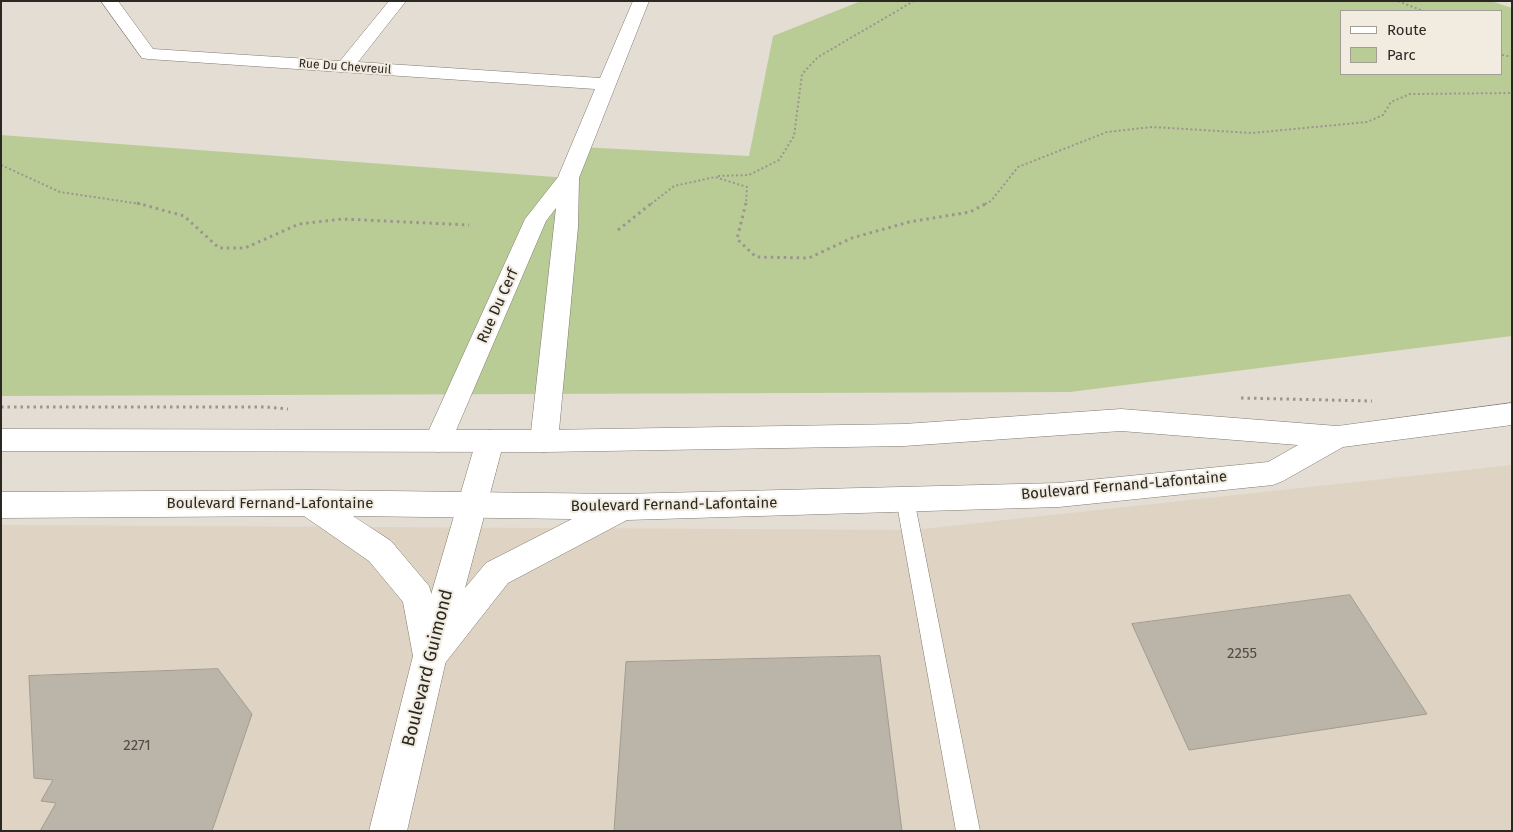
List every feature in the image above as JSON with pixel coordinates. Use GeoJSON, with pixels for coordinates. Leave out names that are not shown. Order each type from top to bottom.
{"type":"FeatureCollection","features":[{"type":"Feature","properties":{"kind":"street","name":"Rue Du Chevreuil"},"geometry":{"type":"LineString","coordinates":[[109,1],[148,54],[607,84]]}},
{"type":"Feature","properties":{"kind":"street"},"geometry":{"type":"LineString","coordinates":[[345,67],[398,1]]}},
{"type":"Feature","properties":{"kind":"street","name":"Rue Du Cerf"},"geometry":{"type":"LineString","coordinates":[[438,440],[536,219],[568,178],[641,1]]}},
{"type":"Feature","properties":{"kind":"street","name":"Rue Du Cerf"},"geometry":{"type":"LineString","coordinates":[[544,441],[568,227],[568,178]]}},
{"type":"Feature","properties":{"kind":"street","name":"Boulevard Fernand-Lafontaine"},"geometry":{"type":"LineString","coordinates":[[1,440],[544,441],[904,435],[1121,420],[1337,437],[1512,414]]}},
{"type":"Feature","properties":{"kind":"street","name":"Boulevard Fernand-Lafontaine"},"geometry":{"type":"LineString","coordinates":[[1,505],[309,503],[622,507],[1059,495],[1273,473],[1337,437]]}},
{"type":"Feature","properties":{"kind":"street"},"geometry":{"type":"LineString","coordinates":[[471,506],[490,440]]}},
{"type":"Feature","properties":{"kind":"street"},"geometry":{"type":"LineString","coordinates":[[309,503],[380,551],[418,596],[430,656]]}},
{"type":"Feature","properties":{"kind":"street","name":"Boulevard Guimond"},"geometry":{"type":"LineString","coordinates":[[388,831],[430,656],[471,506]]}},
{"type":"Feature","properties":{"kind":"street"},"geometry":{"type":"LineString","coordinates":[[430,656],[497,573],[622,507]]}},
{"type":"Feature","properties":{"kind":"lane"},"geometry":{"type":"LineString","coordinates":[[905,499],[968,831]]}},
{"type":"Feature","properties":{"kind":"path"},"geometry":{"type":"LineString","coordinates":[[618,230],[674,186],[715,177],[749,175],[779,160],[794,136],[802,74],[818,57],[914,1]]}},
{"type":"Feature","properties":{"kind":"path"},"geometry":{"type":"LineString","coordinates":[[1398,1],[1420,10]]}},
{"type":"Feature","properties":{"kind":"path"},"geometry":{"type":"LineString","coordinates":[[715,177],[746,187],[746,210],[736,239],[756,256],[809,258],[852,238],[909,222],[970,212],[991,201],[1018,167],[1107,132],[1152,127],[1252,133],[1367,122],[1383,115],[1391,102],[1410,94],[1512,92]]}},
{"type":"Feature","properties":{"kind":"path"},"geometry":{"type":"LineString","coordinates":[[1,165],[10,167],[60,192],[136,204],[184,216],[219,248],[245,248],[300,224],[342,219],[469,225]]}},
{"type":"Feature","properties":{"kind":"shaded area"},"geometry":{"type":"Polygon","coordinates":[[[1512,465],[1512,831],[1,831],[1,525],[913,530],[1512,465]]]}},
{"type":"Feature","properties":{"kind":"green space"},"geometry":{"type":"Polygon","coordinates":[[[861,1],[1491,1],[1512,8],[1512,336],[1070,392],[1,396],[1,135],[568,178],[581,147],[749,156],[773,36],[861,1]]]}},
{"type":"Feature","properties":{"kind":"building"},"geometry":{"type":"Polygon","coordinates":[[[1350,595],[1427,714],[1189,750],[1132,624],[1350,595]]]}},
{"type":"Feature","properties":{"kind":"building"},"geometry":{"type":"Polygon","coordinates":[[[880,656],[902,831],[614,831],[626,662],[880,656]]]}},
{"type":"Feature","properties":{"kind":"building"},"geometry":{"type":"Polygon","coordinates":[[[218,669],[252,714],[212,831],[40,831],[56,803],[41,801],[53,780],[34,778],[29,676],[218,669]]]}}]}
